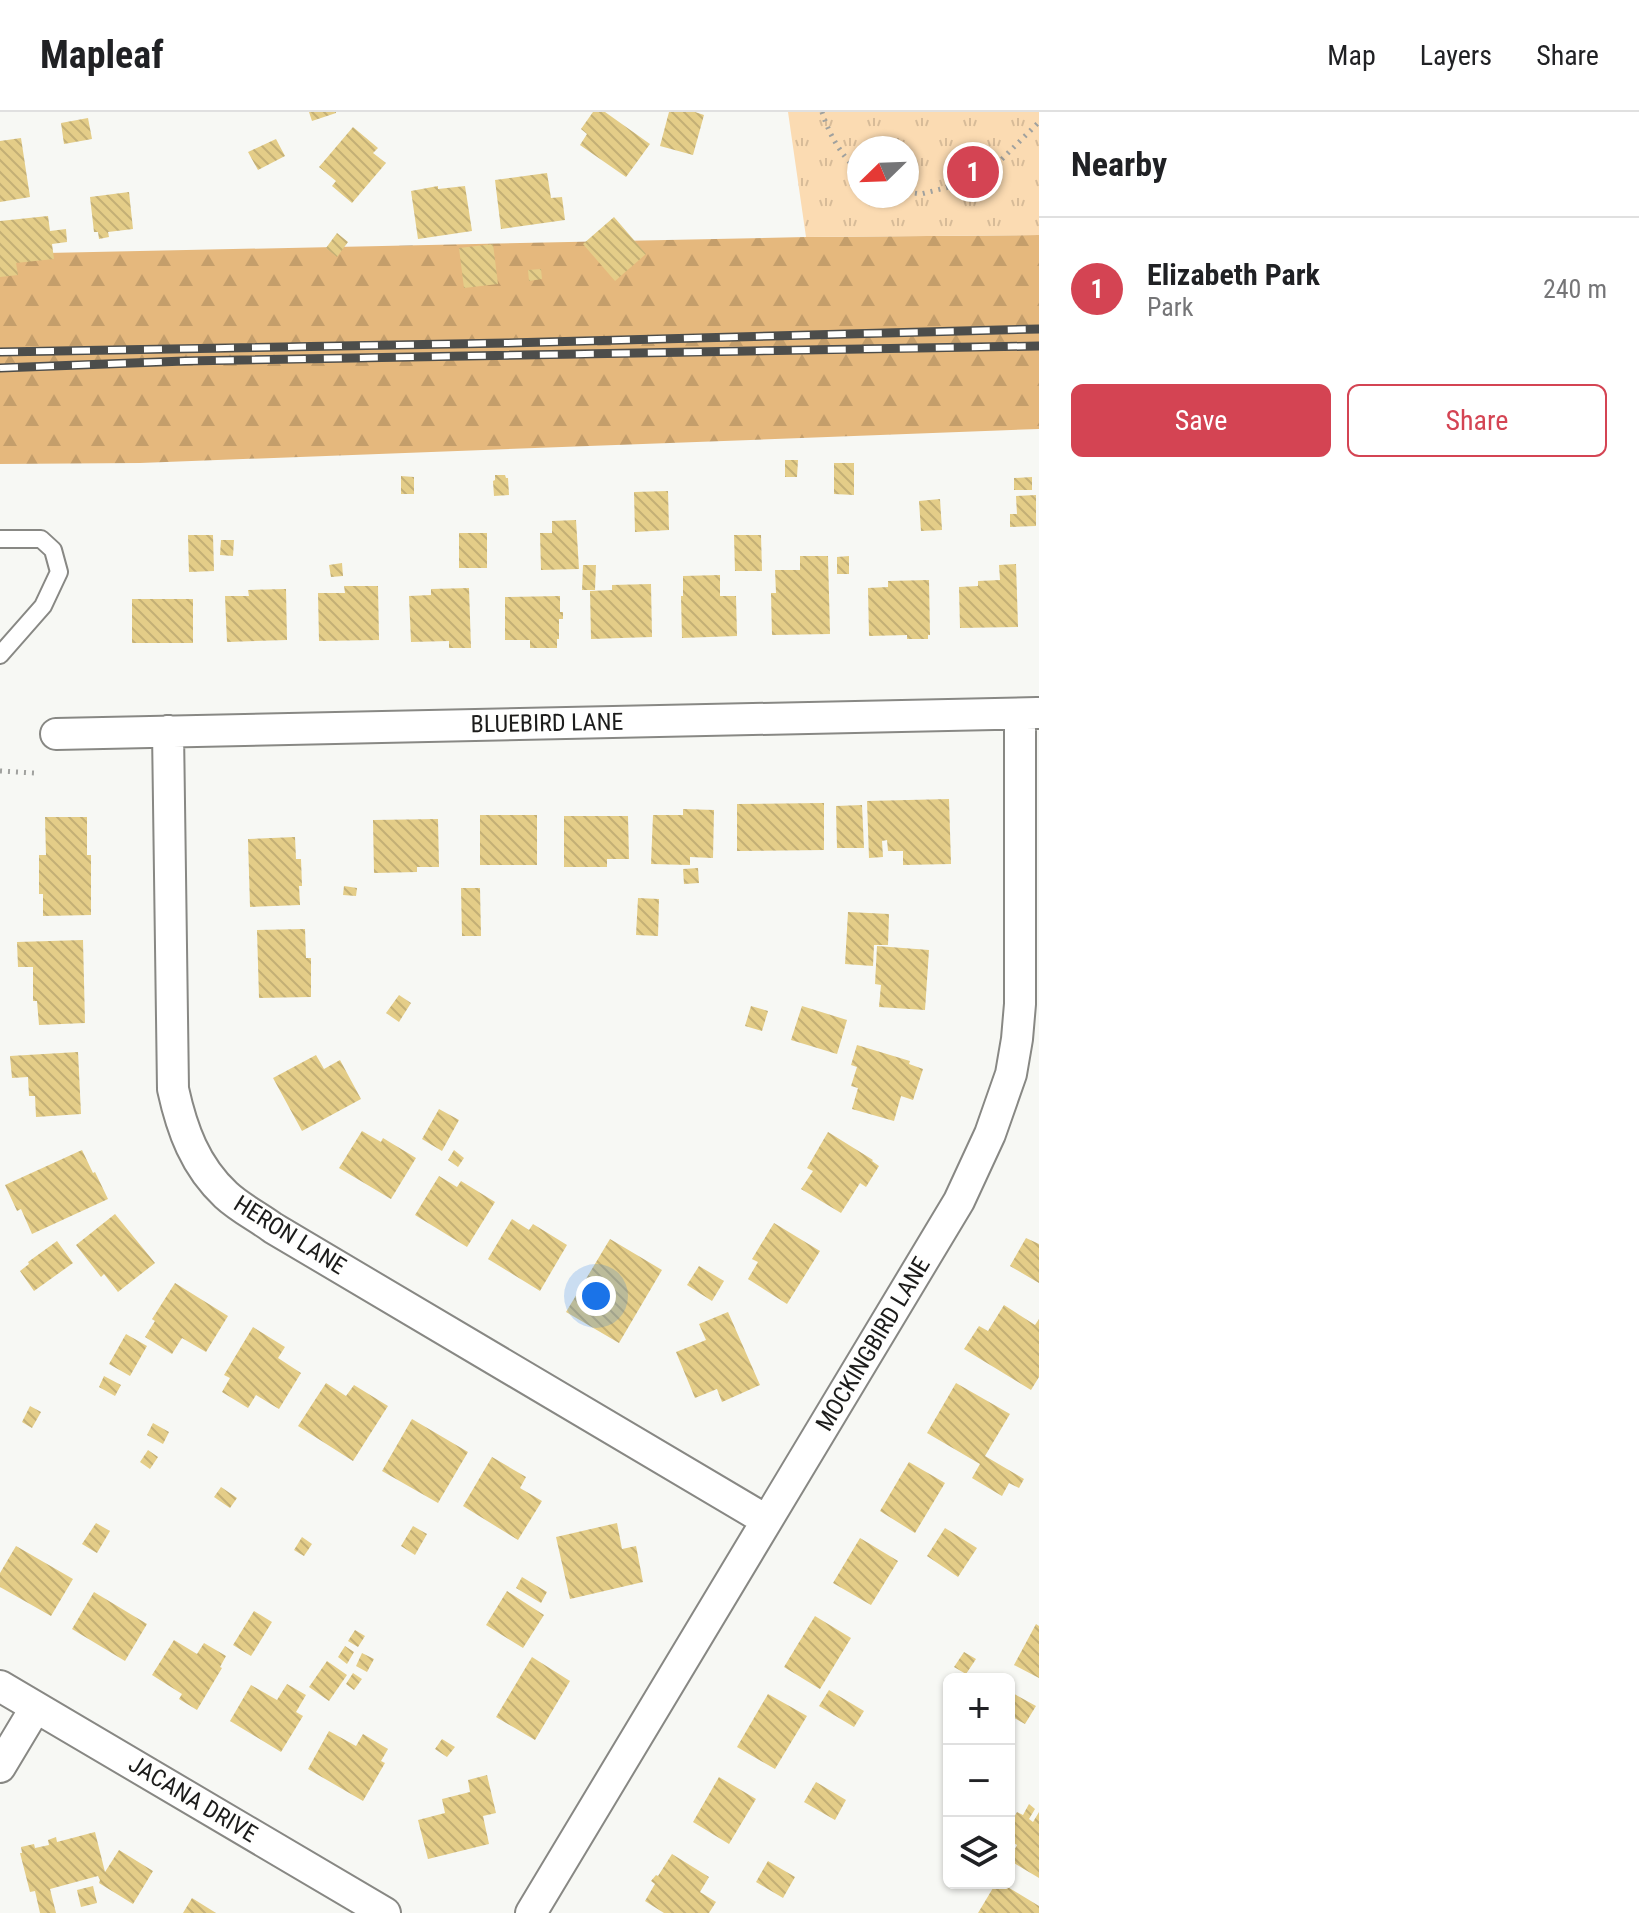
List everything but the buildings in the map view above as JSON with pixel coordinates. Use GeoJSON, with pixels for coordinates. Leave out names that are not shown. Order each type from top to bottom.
{"type":"FeatureCollection","features":[{"type":"Feature","properties":{"kind":"street","name":"BLUEBIRD LANE"},"geometry":{"type":"LineString","coordinates":[[56,734],[1030,714]]}},
{"type":"Feature","properties":{"kind":"street","name":"MOCKINGBIRD LANE"},"geometry":{"type":"LineString","coordinates":[[531,1913],[959,1201],[990,1134],[1011,1074],[1020,1004],[1030,714]]}},
{"type":"Feature","properties":{"kind":"street","name":"HERON LANE"},"geometry":{"type":"LineString","coordinates":[[168,731],[173,1089],[189,1147],[205,1173],[227,1197],[273,1228],[766,1520]]}},
{"type":"Feature","properties":{"kind":"street","name":"JACANA DRIVE"},"geometry":{"type":"LineString","coordinates":[[0,1686],[385,1913]]}},
{"type":"Feature","properties":{"kind":"street"},"geometry":{"type":"LineString","coordinates":[[0,1767],[36,1707]]}},
{"type":"Feature","properties":{"kind":"lane"},"geometry":{"type":"LineString","coordinates":[[0,539],[41,539],[53,550],[59,572],[43,606],[0,655]]}},
{"type":"Feature","properties":{"kind":"path"},"geometry":{"type":"LineString","coordinates":[[822,112],[827,129],[847,159]]}},
{"type":"Feature","properties":{"kind":"path"},"geometry":{"type":"LineString","coordinates":[[919,194],[961,184],[989,172],[1039,122]]}},
{"type":"Feature","properties":{"kind":"path"},"geometry":{"type":"LineString","coordinates":[[0,771],[34,773]]}},
{"type":"Feature","properties":{"kind":"green space"},"geometry":{"type":"Polygon","coordinates":[[[788,112],[1039,112],[1039,235],[806,237],[788,112]]]}},
{"type":"Feature","properties":{"kind":"green space"},"geometry":{"type":"Polygon","coordinates":[[[1039,235],[1039,429],[140,463],[0,464],[0,254],[1039,235]]]}},
{"type":"Feature","properties":{"kind":"railway"},"geometry":{"type":"LineString","coordinates":[[0,352],[1039,329]]}},
{"type":"Feature","properties":{"kind":"railway"},"geometry":{"type":"LineString","coordinates":[[0,368],[185,361],[1039,346]]}},
{"type":"Feature","properties":{"kind":"place","name":"Elizabeth Park"},"geometry":{"type":"Point","coordinates":[973,172]}}]}
